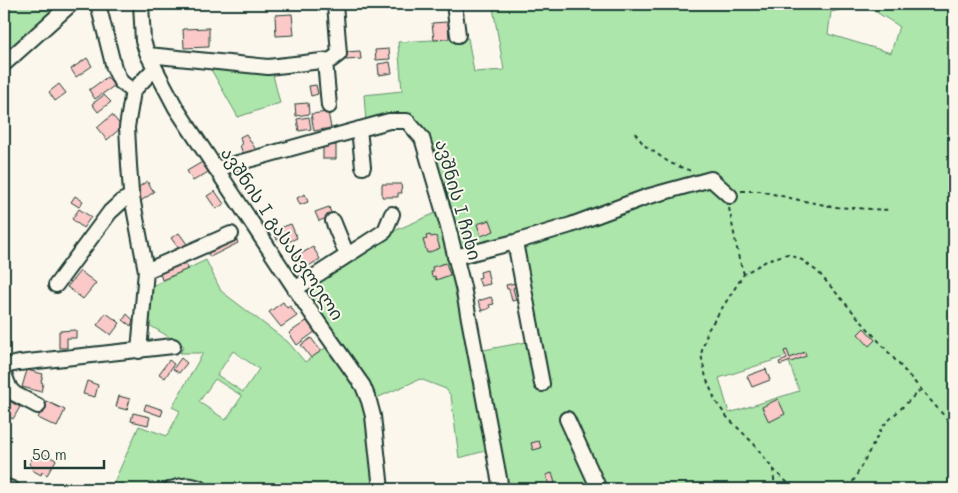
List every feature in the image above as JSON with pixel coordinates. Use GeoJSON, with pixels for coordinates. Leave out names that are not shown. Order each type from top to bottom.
{"type":"FeatureCollection","features":[{"type":"Feature","properties":{"kind":"street"},"geometry":{"type":"LineString","coordinates":[[4,64],[71,4]]}},
{"type":"Feature","properties":{"kind":"street"},"geometry":{"type":"LineString","coordinates":[[98,4],[114,68],[121,82],[133,91]]}},
{"type":"Feature","properties":{"kind":"street","name":"ავშნის I გასასვლელი"},"geometry":{"type":"LineString","coordinates":[[141,4],[143,41],[151,62],[176,108],[295,289],[363,386],[373,416],[381,489]]}},
{"type":"Feature","properties":{"kind":"street"},"geometry":{"type":"LineString","coordinates":[[139,350],[146,271],[132,196],[129,165],[127,127],[133,91],[151,62],[268,67],[331,60],[339,54],[335,4]]}},
{"type":"Feature","properties":{"kind":"street"},"geometry":{"type":"LineString","coordinates":[[454,4],[458,35]]}},
{"type":"Feature","properties":{"kind":"street"},"geometry":{"type":"LineString","coordinates":[[325,61],[329,106]]}},
{"type":"Feature","properties":{"kind":"street","name":"ავშნის I ჩიხი"},"geometry":{"type":"LineString","coordinates":[[216,169],[389,121],[407,121],[422,138],[447,223],[463,287],[500,489]]}},
{"type":"Feature","properties":{"kind":"street"},"geometry":{"type":"LineString","coordinates":[[360,129],[363,167]]}},
{"type":"Feature","properties":{"kind":"street"},"geometry":{"type":"LineString","coordinates":[[455,257],[571,225],[646,196],[710,179],[730,196]]}},
{"type":"Feature","properties":{"kind":"street"},"geometry":{"type":"LineString","coordinates":[[56,285],[110,212],[122,201],[132,196]]}},
{"type":"Feature","properties":{"kind":"street"},"geometry":{"type":"LineString","coordinates":[[295,289],[385,231],[392,214]]}},
{"type":"Feature","properties":{"kind":"street"},"geometry":{"type":"LineString","coordinates":[[333,221],[347,255]]}},
{"type":"Feature","properties":{"kind":"street"},"geometry":{"type":"LineString","coordinates":[[146,271],[231,234]]}},
{"type":"Feature","properties":{"kind":"street"},"geometry":{"type":"LineString","coordinates":[[515,242],[542,384]]}},
{"type":"Feature","properties":{"kind":"street"},"geometry":{"type":"LineString","coordinates":[[4,366],[173,346]]}},
{"type":"Feature","properties":{"kind":"street"},"geometry":{"type":"LineString","coordinates":[[4,374],[10,389],[15,394],[38,406]]}},
{"type":"Feature","properties":{"kind":"street"},"geometry":{"type":"LineString","coordinates":[[567,419],[599,489]]}},
{"type":"Feature","properties":{"kind":"street"},"geometry":{"type":"LineString","coordinates":[[171,489],[184,485],[201,489]]}},
{"type":"Feature","properties":{"kind":"street"},"geometry":{"type":"LineString","coordinates":[[4,486],[12,489]]}},
{"type":"Feature","properties":{"kind":"path"},"geometry":{"type":"LineString","coordinates":[[635,132],[644,145],[670,163],[710,179]]}},
{"type":"Feature","properties":{"kind":"path"},"geometry":{"type":"LineString","coordinates":[[744,274],[739,260],[729,210],[730,196],[737,190],[760,190],[835,207],[890,210]]}},
{"type":"Feature","properties":{"kind":"path"},"geometry":{"type":"LineString","coordinates":[[794,489],[772,469],[754,444],[727,417],[716,402],[706,378],[701,354],[708,330],[744,274],[770,259],[788,254],[802,260],[818,272],[954,427]]}},
{"type":"Feature","properties":{"kind":"path"},"geometry":{"type":"LineString","coordinates":[[850,489],[883,426],[921,389]]}},
{"type":"Feature","properties":{"kind":"path"},"geometry":{"type":"LineString","coordinates":[[772,469],[775,489]]}},
{"type":"Feature","properties":{"kind":"green space"},"geometry":{"type":"Polygon","coordinates":[[[4,4],[66,4],[4,57],[4,4]]]}},
{"type":"Feature","properties":{"kind":"green space"},"geometry":{"type":"Polygon","coordinates":[[[486,4],[954,4],[954,489],[505,489],[478,351],[537,340],[518,249],[461,265],[409,117],[366,123],[364,95],[402,91],[398,42],[468,38],[474,72],[504,70],[493,8],[486,4]],[[868,7],[831,12],[828,34],[891,53],[899,26],[868,7]],[[787,356],[719,378],[729,413],[799,391],[787,356]]]}},
{"type":"Feature","properties":{"kind":"green space"},"geometry":{"type":"Polygon","coordinates":[[[209,66],[272,71],[280,103],[238,117],[209,66]]]}},
{"type":"Feature","properties":{"kind":"green space"},"geometry":{"type":"Polygon","coordinates":[[[438,212],[454,269],[489,450],[459,458],[451,396],[446,389],[420,379],[372,400],[301,293],[387,234],[438,212]]]}},
{"type":"Feature","properties":{"kind":"green space"},"geometry":{"type":"Polygon","coordinates":[[[206,260],[221,291],[288,342],[305,362],[328,346],[364,398],[378,489],[209,489],[199,483],[165,489],[111,489],[139,426],[167,436],[180,411],[172,407],[203,353],[180,353],[184,346],[144,322],[150,287],[206,260]],[[233,351],[217,375],[243,392],[259,369],[233,351]],[[215,379],[199,402],[226,420],[242,396],[215,379]]]}},
{"type":"Feature","properties":{"kind":"building"},"geometry":{"type":"Polygon","coordinates":[[[292,14],[294,35],[276,36],[275,15],[292,14]]]}},
{"type":"Feature","properties":{"kind":"building"},"geometry":{"type":"Polygon","coordinates":[[[448,22],[449,39],[434,40],[432,23],[448,22]]]}},
{"type":"Feature","properties":{"kind":"building"},"geometry":{"type":"Polygon","coordinates":[[[209,28],[209,47],[184,48],[183,29],[209,28]]]}},
{"type":"Feature","properties":{"kind":"building"},"geometry":{"type":"Polygon","coordinates":[[[389,49],[390,59],[376,60],[375,50],[389,49]]]}},
{"type":"Feature","properties":{"kind":"building"},"geometry":{"type":"Polygon","coordinates":[[[360,51],[361,59],[346,60],[346,52],[360,51]]]}},
{"type":"Feature","properties":{"kind":"building"},"geometry":{"type":"Polygon","coordinates":[[[87,58],[92,66],[76,77],[71,69],[87,58]]]}},
{"type":"Feature","properties":{"kind":"building"},"geometry":{"type":"Polygon","coordinates":[[[390,62],[392,73],[379,75],[378,64],[390,62]]]}},
{"type":"Feature","properties":{"kind":"building"},"geometry":{"type":"Polygon","coordinates":[[[107,77],[114,86],[95,99],[89,90],[107,77]]]}},
{"type":"Feature","properties":{"kind":"building"},"geometry":{"type":"Polygon","coordinates":[[[59,84],[66,93],[55,101],[49,92],[59,84]]]}},
{"type":"Feature","properties":{"kind":"building"},"geometry":{"type":"Polygon","coordinates":[[[316,85],[318,94],[311,96],[309,86],[316,85]]]}},
{"type":"Feature","properties":{"kind":"building"},"geometry":{"type":"Polygon","coordinates":[[[104,95],[111,102],[98,112],[92,104],[104,95]]]}},
{"type":"Feature","properties":{"kind":"building"},"geometry":{"type":"Polygon","coordinates":[[[308,103],[309,114],[296,116],[295,104],[308,103]]]}},
{"type":"Feature","properties":{"kind":"building"},"geometry":{"type":"Polygon","coordinates":[[[328,112],[331,128],[314,131],[311,114],[328,112]]]}},
{"type":"Feature","properties":{"kind":"building"},"geometry":{"type":"Polygon","coordinates":[[[112,115],[122,127],[107,140],[97,128],[112,115]]]}},
{"type":"Feature","properties":{"kind":"building"},"geometry":{"type":"Polygon","coordinates":[[[309,117],[311,129],[299,131],[297,119],[309,117]]]}},
{"type":"Feature","properties":{"kind":"building"},"geometry":{"type":"Polygon","coordinates":[[[246,134],[256,150],[243,154],[240,137],[246,134]]]}},
{"type":"Feature","properties":{"kind":"building"},"geometry":{"type":"Polygon","coordinates":[[[323,145],[336,145],[336,159],[323,159],[323,145]]]}},
{"type":"Feature","properties":{"kind":"building"},"geometry":{"type":"Polygon","coordinates":[[[204,161],[210,171],[193,181],[187,171],[204,161]]]}},
{"type":"Feature","properties":{"kind":"building"},"geometry":{"type":"Polygon","coordinates":[[[147,181],[154,192],[138,203],[135,190],[147,181]]]}},
{"type":"Feature","properties":{"kind":"building"},"geometry":{"type":"Polygon","coordinates":[[[382,184],[401,184],[402,193],[398,193],[398,197],[382,197],[382,184]]]}},
{"type":"Feature","properties":{"kind":"building"},"geometry":{"type":"Polygon","coordinates":[[[215,191],[224,204],[216,209],[207,196],[215,191]]]}},
{"type":"Feature","properties":{"kind":"building"},"geometry":{"type":"Polygon","coordinates":[[[305,194],[308,202],[300,205],[297,198],[305,194]]]}},
{"type":"Feature","properties":{"kind":"building"},"geometry":{"type":"Polygon","coordinates":[[[75,196],[83,201],[79,207],[71,202],[75,196]]]}},
{"type":"Feature","properties":{"kind":"building"},"geometry":{"type":"Polygon","coordinates":[[[329,207],[332,216],[319,221],[315,212],[329,207]]]}},
{"type":"Feature","properties":{"kind":"building"},"geometry":{"type":"Polygon","coordinates":[[[79,209],[91,217],[83,228],[72,219],[79,209]]]}},
{"type":"Feature","properties":{"kind":"building"},"geometry":{"type":"Polygon","coordinates":[[[490,220],[494,231],[481,236],[477,224],[490,220]]]}},
{"type":"Feature","properties":{"kind":"building"},"geometry":{"type":"Polygon","coordinates":[[[291,224],[297,238],[283,244],[281,238],[277,240],[274,230],[291,224]]]}},
{"type":"Feature","properties":{"kind":"building"},"geometry":{"type":"Polygon","coordinates":[[[179,233],[187,244],[179,249],[171,238],[179,233]]]}},
{"type":"Feature","properties":{"kind":"building"},"geometry":{"type":"Polygon","coordinates":[[[430,235],[431,237],[436,236],[440,248],[427,253],[423,240],[427,239],[426,236],[430,235]]]}},
{"type":"Feature","properties":{"kind":"building"},"geometry":{"type":"Polygon","coordinates":[[[235,236],[238,243],[210,257],[206,250],[235,236]]]}},
{"type":"Feature","properties":{"kind":"building"},"geometry":{"type":"Polygon","coordinates":[[[313,247],[320,259],[302,270],[295,257],[313,247]]]}},
{"type":"Feature","properties":{"kind":"building"},"geometry":{"type":"Polygon","coordinates":[[[184,260],[188,269],[162,280],[159,270],[184,260]]]}},
{"type":"Feature","properties":{"kind":"building"},"geometry":{"type":"Polygon","coordinates":[[[446,263],[450,275],[436,280],[435,276],[432,277],[432,267],[446,263]]]}},
{"type":"Feature","properties":{"kind":"building"},"geometry":{"type":"Polygon","coordinates":[[[487,270],[490,284],[481,286],[478,278],[481,277],[480,272],[487,270]]]}},
{"type":"Feature","properties":{"kind":"building"},"geometry":{"type":"Polygon","coordinates":[[[80,271],[96,283],[83,299],[67,287],[80,271]]]}},
{"type":"Feature","properties":{"kind":"building"},"geometry":{"type":"Polygon","coordinates":[[[520,282],[521,286],[513,288],[516,300],[512,301],[506,285],[520,282]]]}},
{"type":"Feature","properties":{"kind":"building"},"geometry":{"type":"Polygon","coordinates":[[[491,297],[494,304],[489,305],[490,308],[482,311],[478,301],[491,297]]]}},
{"type":"Feature","properties":{"kind":"building"},"geometry":{"type":"Polygon","coordinates":[[[283,302],[287,308],[290,306],[297,316],[281,327],[269,312],[283,302]]]}},
{"type":"Feature","properties":{"kind":"building"},"geometry":{"type":"Polygon","coordinates":[[[106,313],[120,323],[111,335],[97,325],[106,313]]]}},
{"type":"Feature","properties":{"kind":"building"},"geometry":{"type":"Polygon","coordinates":[[[127,314],[133,320],[131,326],[123,320],[127,314]]]}},
{"type":"Feature","properties":{"kind":"building"},"geometry":{"type":"Polygon","coordinates":[[[308,320],[316,331],[297,345],[289,333],[308,320]]]}},
{"type":"Feature","properties":{"kind":"building"},"geometry":{"type":"Polygon","coordinates":[[[864,328],[875,340],[869,346],[858,334],[864,328]]]}},
{"type":"Feature","properties":{"kind":"building"},"geometry":{"type":"Polygon","coordinates":[[[76,330],[76,338],[67,338],[67,348],[59,348],[59,331],[76,330]]]}},
{"type":"Feature","properties":{"kind":"building"},"geometry":{"type":"Polygon","coordinates":[[[311,338],[321,351],[311,358],[301,345],[311,338]]]}},
{"type":"Feature","properties":{"kind":"building"},"geometry":{"type":"Polygon","coordinates":[[[787,350],[790,358],[805,352],[806,356],[780,365],[779,362],[787,359],[784,351],[787,350]]]}},
{"type":"Feature","properties":{"kind":"building"},"geometry":{"type":"Polygon","coordinates":[[[181,358],[187,363],[179,373],[173,369],[181,358]]]}},
{"type":"Feature","properties":{"kind":"building"},"geometry":{"type":"Polygon","coordinates":[[[169,360],[174,364],[165,378],[159,374],[169,360]]]}},
{"type":"Feature","properties":{"kind":"building"},"geometry":{"type":"Polygon","coordinates":[[[766,369],[770,380],[752,387],[747,376],[766,369]]]}},
{"type":"Feature","properties":{"kind":"building"},"geometry":{"type":"Polygon","coordinates":[[[27,370],[43,374],[41,392],[22,387],[27,370]]]}},
{"type":"Feature","properties":{"kind":"building"},"geometry":{"type":"Polygon","coordinates":[[[87,381],[98,385],[95,397],[83,394],[87,381]]]}},
{"type":"Feature","properties":{"kind":"building"},"geometry":{"type":"Polygon","coordinates":[[[119,396],[130,399],[127,410],[116,407],[119,396]]]}},
{"type":"Feature","properties":{"kind":"building"},"geometry":{"type":"Polygon","coordinates":[[[4,398],[20,407],[13,419],[4,414],[4,398]]]}},
{"type":"Feature","properties":{"kind":"building"},"geometry":{"type":"Polygon","coordinates":[[[778,399],[785,414],[769,422],[762,407],[778,399]]]}},
{"type":"Feature","properties":{"kind":"building"},"geometry":{"type":"Polygon","coordinates":[[[46,401],[65,410],[57,427],[38,418],[46,401]]]}},
{"type":"Feature","properties":{"kind":"building"},"geometry":{"type":"Polygon","coordinates":[[[146,404],[163,410],[161,416],[144,410],[146,404]]]}},
{"type":"Feature","properties":{"kind":"building"},"geometry":{"type":"Polygon","coordinates":[[[133,413],[150,417],[148,425],[131,421],[133,413]]]}},
{"type":"Feature","properties":{"kind":"building"},"geometry":{"type":"Polygon","coordinates":[[[539,441],[541,448],[533,450],[531,443],[539,441]]]}},
{"type":"Feature","properties":{"kind":"building"},"geometry":{"type":"Polygon","coordinates":[[[37,450],[56,460],[47,475],[42,472],[41,475],[32,470],[33,467],[29,464],[37,450]]]}},
{"type":"Feature","properties":{"kind":"building"},"geometry":{"type":"Polygon","coordinates":[[[552,473],[555,483],[549,485],[546,475],[552,473]]]}}]}
